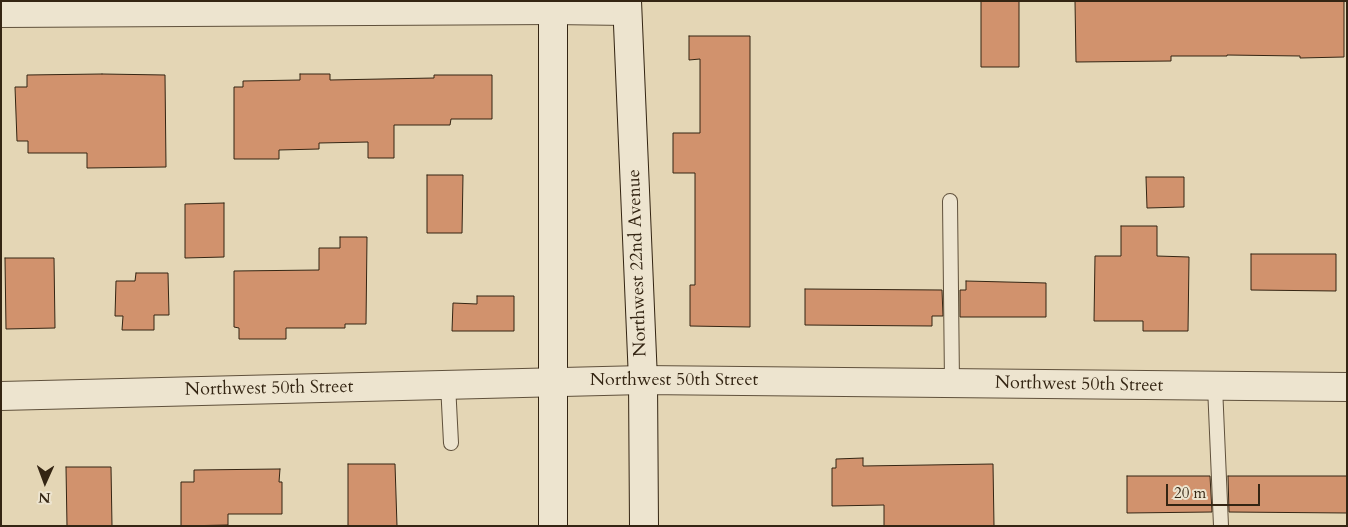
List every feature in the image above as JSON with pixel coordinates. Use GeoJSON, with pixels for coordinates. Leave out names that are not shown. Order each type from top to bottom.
{"type":"FeatureCollection","features":[{"type":"Feature","properties":{"kind":"street"},"geometry":{"type":"LineString","coordinates":[[553,5],[553,526]]}},
{"type":"Feature","properties":{"kind":"street"},"geometry":{"type":"LineString","coordinates":[[1,13],[553,5],[627,6]]}},
{"type":"Feature","properties":{"kind":"street","name":"Northwest 22nd Avenue"},"geometry":{"type":"LineString","coordinates":[[627,6],[643,380],[644,526]]}},
{"type":"Feature","properties":{"kind":"street","name":"Northwest 50th Street"},"geometry":{"type":"LineString","coordinates":[[1,396],[643,380],[1347,387]]}},
{"type":"Feature","properties":{"kind":"lane"},"geometry":{"type":"LineString","coordinates":[[950,201],[952,383]]}},
{"type":"Feature","properties":{"kind":"lane"},"geometry":{"type":"LineString","coordinates":[[448,384],[451,442]]}},
{"type":"Feature","properties":{"kind":"lane"},"geometry":{"type":"LineString","coordinates":[[1215,386],[1222,526]]}},
{"type":"Feature","properties":{"kind":"building"},"geometry":{"type":"Polygon","coordinates":[[[981,1],[1019,1],[1019,67],[981,67],[981,1]]]}},
{"type":"Feature","properties":{"kind":"building"},"geometry":{"type":"Polygon","coordinates":[[[1075,1],[1344,1],[1344,57],[1171,56],[1171,61],[1076,62],[1075,1]]]}},
{"type":"Feature","properties":{"kind":"building"},"geometry":{"type":"Polygon","coordinates":[[[689,36],[750,36],[750,327],[690,326],[690,285],[695,285],[695,173],[673,173],[673,133],[700,133],[700,59],[689,60],[689,36]]]}},
{"type":"Feature","properties":{"kind":"building"},"geometry":{"type":"Polygon","coordinates":[[[300,74],[330,74],[330,80],[434,78],[434,75],[492,75],[492,119],[451,119],[450,125],[394,125],[394,158],[368,158],[368,142],[319,143],[319,149],[279,150],[279,159],[234,159],[234,87],[243,87],[243,81],[300,80],[300,74]]]}},
{"type":"Feature","properties":{"kind":"building"},"geometry":{"type":"Polygon","coordinates":[[[27,75],[165,75],[166,167],[87,168],[87,153],[28,153],[28,141],[17,141],[15,87],[27,87],[27,75]]]}},
{"type":"Feature","properties":{"kind":"building"},"geometry":{"type":"Polygon","coordinates":[[[427,175],[463,175],[462,233],[427,233],[427,175]]]}},
{"type":"Feature","properties":{"kind":"building"},"geometry":{"type":"Polygon","coordinates":[[[1146,177],[1184,177],[1184,207],[1147,208],[1146,177]]]}},
{"type":"Feature","properties":{"kind":"building"},"geometry":{"type":"Polygon","coordinates":[[[224,203],[224,257],[185,258],[185,204],[224,203]]]}},
{"type":"Feature","properties":{"kind":"building"},"geometry":{"type":"Polygon","coordinates":[[[1121,226],[1157,226],[1157,256],[1189,257],[1188,331],[1143,331],[1143,321],[1094,321],[1095,256],[1121,256],[1121,226]]]}},
{"type":"Feature","properties":{"kind":"building"},"geometry":{"type":"Polygon","coordinates":[[[340,237],[367,237],[366,324],[345,324],[345,328],[286,328],[286,339],[239,339],[239,328],[234,327],[234,271],[319,270],[319,248],[340,248],[340,237]]]}},
{"type":"Feature","properties":{"kind":"building"},"geometry":{"type":"Polygon","coordinates":[[[1251,254],[1336,254],[1336,291],[1251,290],[1251,254]]]}},
{"type":"Feature","properties":{"kind":"building"},"geometry":{"type":"Polygon","coordinates":[[[5,258],[54,258],[55,328],[6,329],[5,258]]]}},
{"type":"Feature","properties":{"kind":"building"},"geometry":{"type":"Polygon","coordinates":[[[136,273],[168,273],[169,315],[154,315],[154,330],[122,330],[123,316],[115,316],[116,281],[135,281],[136,273]]]}},
{"type":"Feature","properties":{"kind":"building"},"geometry":{"type":"Polygon","coordinates":[[[966,281],[1046,283],[1046,317],[960,317],[960,290],[966,290],[966,281]]]}},
{"type":"Feature","properties":{"kind":"building"},"geometry":{"type":"Polygon","coordinates":[[[805,289],[942,290],[943,316],[932,316],[932,326],[805,325],[805,289]]]}},
{"type":"Feature","properties":{"kind":"building"},"geometry":{"type":"Polygon","coordinates":[[[477,296],[514,296],[514,331],[452,331],[453,303],[477,304],[477,296]]]}},
{"type":"Feature","properties":{"kind":"building"},"geometry":{"type":"Polygon","coordinates":[[[863,458],[863,466],[993,464],[994,526],[884,526],[884,505],[832,506],[832,468],[836,468],[836,459],[863,458]]]}},
{"type":"Feature","properties":{"kind":"building"},"geometry":{"type":"Polygon","coordinates":[[[348,464],[395,464],[397,526],[348,526],[348,464]]]}},
{"type":"Feature","properties":{"kind":"building"},"geometry":{"type":"Polygon","coordinates":[[[66,467],[111,467],[112,526],[67,526],[66,467]]]}},
{"type":"Feature","properties":{"kind":"building"},"geometry":{"type":"Polygon","coordinates":[[[280,469],[279,482],[282,482],[282,514],[228,514],[228,525],[181,526],[181,482],[194,482],[194,470],[280,469]]]}},
{"type":"Feature","properties":{"kind":"building"},"geometry":{"type":"Polygon","coordinates":[[[1127,476],[1210,476],[1212,512],[1127,513],[1127,476]]]}},
{"type":"Feature","properties":{"kind":"building"},"geometry":{"type":"Polygon","coordinates":[[[1228,476],[1347,476],[1347,513],[1229,512],[1228,476]]]}}]}
